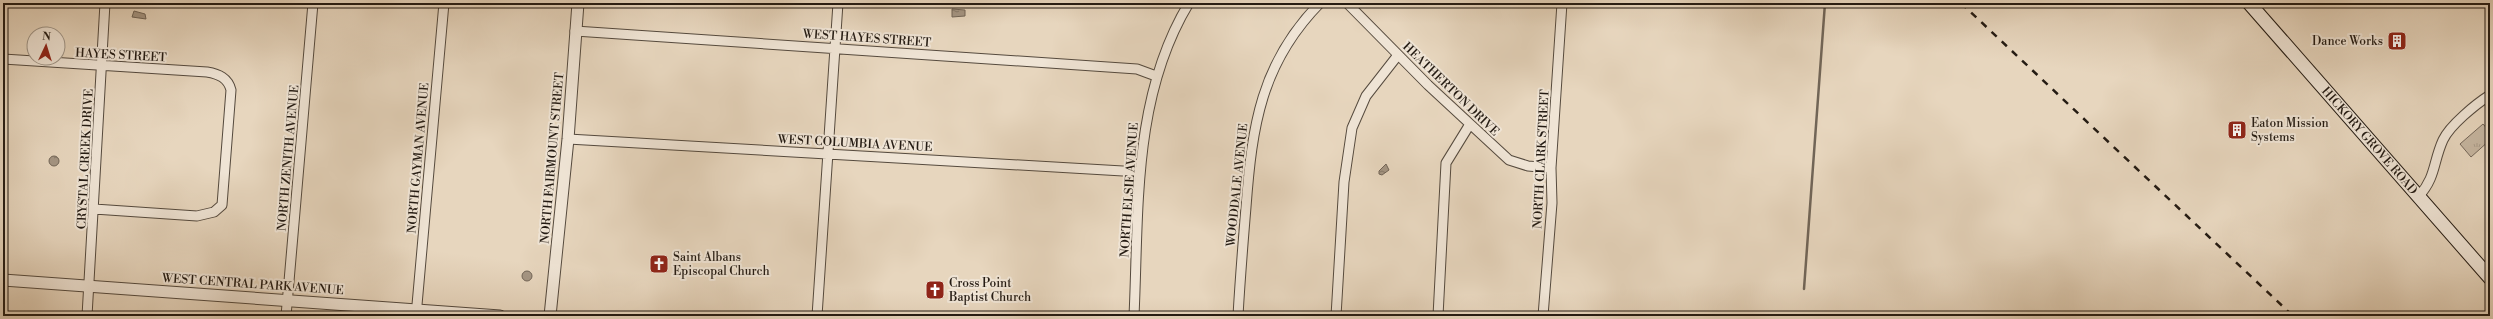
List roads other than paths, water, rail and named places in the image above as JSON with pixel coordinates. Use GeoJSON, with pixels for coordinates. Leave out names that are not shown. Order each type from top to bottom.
{"type":"FeatureCollection","features":[{"type":"Feature","properties":{"kind":"main road","name":"HICKORY GROVE ROAD"},"geometry":{"type":"LineString","coordinates":[[2249,3],[2490,278]]}},
{"type":"Feature","properties":{"kind":"street","name":"CRYSTAL CREEK DRIVE"},"geometry":{"type":"LineString","coordinates":[[87,316],[105,3]]}},
{"type":"Feature","properties":{"kind":"street","name":"NORTH ZENITH AVENUE"},"geometry":{"type":"LineString","coordinates":[[286,316],[314,3]]}},
{"type":"Feature","properties":{"kind":"street","name":"NORTH GAYMAN AVENUE"},"geometry":{"type":"LineString","coordinates":[[416,313],[444,3]]}},
{"type":"Feature","properties":{"kind":"street","name":"NORTH FAIRMOUNT STREET"},"geometry":{"type":"LineString","coordinates":[[550,316],[568,138],[578,3]]}},
{"type":"Feature","properties":{"kind":"street"},"geometry":{"type":"LineString","coordinates":[[817,316],[838,3]]}},
{"type":"Feature","properties":{"kind":"street","name":"NORTH ELSIE AVENUE"},"geometry":{"type":"LineString","coordinates":[[1134,316],[1140,172],[1144,133],[1156,76],[1163,56],[1189,3]]}},
{"type":"Feature","properties":{"kind":"street","name":"WOODDALE AVENUE"},"geometry":{"type":"LineString","coordinates":[[1238,316],[1250,155],[1255,121],[1264,90],[1281,54],[1320,3]]}},
{"type":"Feature","properties":{"kind":"street","name":"HEATHERTON DRIVE"},"geometry":{"type":"LineString","coordinates":[[1347,3],[1398,55],[1509,160],[1528,166],[1551,168]]}},
{"type":"Feature","properties":{"kind":"street","name":"NORTH CLARK STREET"},"geometry":{"type":"LineString","coordinates":[[1542,316],[1552,203],[1551,168],[1562,3]]}},
{"type":"Feature","properties":{"kind":"street","name":"WEST HAYES STREET"},"geometry":{"type":"LineString","coordinates":[[575,31],[1137,68],[1156,76]]}},
{"type":"Feature","properties":{"kind":"street"},"geometry":{"type":"LineString","coordinates":[[1336,316],[1344,182],[1352,128],[1366,96],[1398,55]]}},
{"type":"Feature","properties":{"kind":"street","name":"HAYES STREET"},"geometry":{"type":"LineString","coordinates":[[3,59],[190,71],[217,74],[230,84],[231,90],[222,205],[214,212],[199,216],[94,210]]}},
{"type":"Feature","properties":{"kind":"street"},"geometry":{"type":"LineString","coordinates":[[2418,196],[2429,184],[2444,139],[2466,115],[2490,95]]}},
{"type":"Feature","properties":{"kind":"street"},"geometry":{"type":"LineString","coordinates":[[1438,316],[1446,163],[1470,124]]}},
{"type":"Feature","properties":{"kind":"street","name":"WEST COLUMBIA AVENUE"},"geometry":{"type":"LineString","coordinates":[[568,138],[1140,172]]}},
{"type":"Feature","properties":{"kind":"street","name":"WEST CENTRAL PARK AVENUE"},"geometry":{"type":"LineString","coordinates":[[3,280],[287,300],[416,313],[500,316]]}},
{"type":"Feature","properties":{"kind":"water"},"geometry":{"type":"Polygon","coordinates":[[[952,9],[965,10],[965,16],[952,17],[952,9]]]}},
{"type":"Feature","properties":{"kind":"water"},"geometry":{"type":"Polygon","coordinates":[[[134,11],[145,14],[146,19],[132,17],[134,11]]]}},
{"type":"Feature","properties":{"kind":"water"},"geometry":{"type":"Polygon","coordinates":[[[52,156],[56,156],[58,157],[58,165],[52,166],[49,163],[49,159],[52,156]]]}},
{"type":"Feature","properties":{"kind":"water"},"geometry":{"type":"Polygon","coordinates":[[[1386,164],[1389,170],[1382,175],[1379,174],[1379,171],[1386,164]]]}},
{"type":"Feature","properties":{"kind":"water"},"geometry":{"type":"Polygon","coordinates":[[[525,271],[529,271],[531,272],[531,280],[525,281],[522,278],[522,274],[525,271]]]}},
{"type":"Feature","properties":{"kind":"waterway"},"geometry":{"type":"LineString","coordinates":[[1804,289],[1825,3]]}},
{"type":"Feature","properties":{"kind":"railway"},"geometry":{"type":"LineString","coordinates":[[1961,3],[2293,316]]}},
{"type":"Feature","properties":{"kind":"place","name":"Dance Works"},"geometry":{"type":"Point","coordinates":[2397,41]}},
{"type":"Feature","properties":{"kind":"place","name":"Eaton Mission Systems"},"geometry":{"type":"Point","coordinates":[2237,130]}},
{"type":"Feature","properties":{"kind":"place","name":"Saint Albans Episcopal Church"},"geometry":{"type":"Point","coordinates":[659,264]}},
{"type":"Feature","properties":{"kind":"place","name":"Cross Point Baptist Church"},"geometry":{"type":"Point","coordinates":[935,290]}}]}
